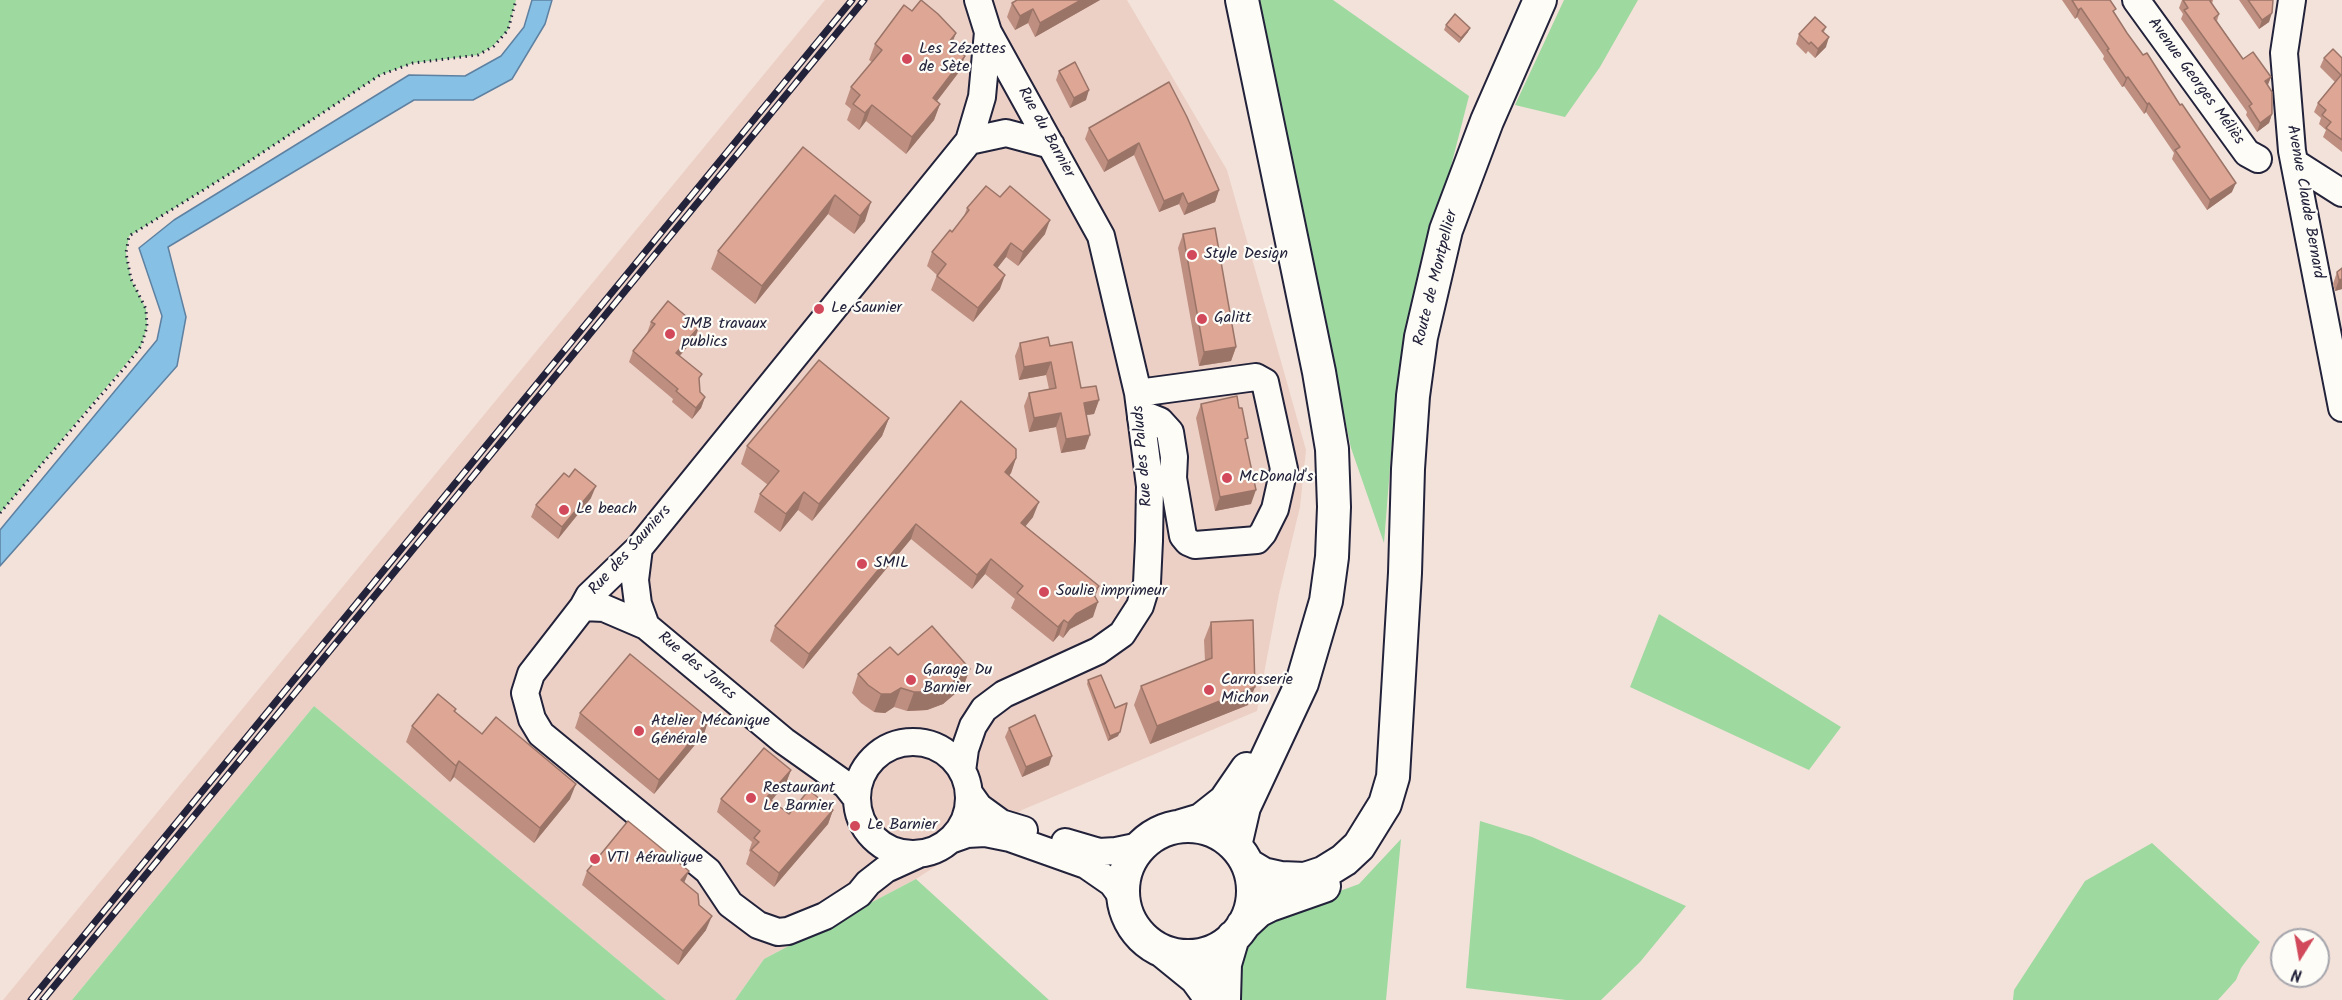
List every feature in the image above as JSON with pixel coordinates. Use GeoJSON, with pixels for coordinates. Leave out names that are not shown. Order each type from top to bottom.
{"type":"FeatureCollection","features":[{"type":"Feature","properties":{"kind":"main road"},"geometry":{"type":"LineString","coordinates":[[1224,1000],[1225,964],[1238,931],[1249,914],[1252,895],[1251,877],[1241,856],[1244,807],[1302,683],[1326,601],[1332,557],[1332,449],[1319,372],[1242,0]]}},
{"type":"Feature","properties":{"kind":"main road","name":"Route de Montpellier"},"geometry":{"type":"LineString","coordinates":[[1405,573],[1413,396],[1421,337],[1446,230],[1487,121],[1540,0]]}},
{"type":"Feature","properties":{"kind":"main road"},"geometry":{"type":"LineString","coordinates":[[1181,826],[1205,828],[1216,832],[1263,874],[1281,878],[1305,879],[1323,873],[1344,860],[1359,846],[1385,804],[1393,777],[1405,573]]}},
{"type":"Feature","properties":{"kind":"main road"},"geometry":{"type":"LineString","coordinates":[[1164,952],[1176,955],[1201,955],[1213,951],[1258,911],[1270,904],[1338,880],[1354,869],[1386,836],[1400,810],[1408,781],[1410,748],[1405,573]]}},
{"type":"Feature","properties":{"kind":"main road"},"geometry":{"type":"LineString","coordinates":[[1212,1000],[1196,978],[1139,934],[1128,917],[1123,898],[1126,870],[1140,846],[1159,832],[1206,816],[1225,801],[1238,785],[1313,644]]}},
{"type":"Feature","properties":{"kind":"street","name":"Rue du Barnier"},"geometry":{"type":"LineString","coordinates":[[978,0],[988,32],[1083,200]]}},
{"type":"Feature","properties":{"kind":"street","name":"Avenue Georges Méliès"},"geometry":{"type":"LineString","coordinates":[[2136,0],[2247,153],[2258,159]]}},
{"type":"Feature","properties":{"kind":"street","name":"Avenue Claude Bernard"},"geometry":{"type":"LineString","coordinates":[[2292,0],[2284,53],[2292,150],[2342,408]]}},
{"type":"Feature","properties":{"kind":"street","name":"Rue des Sauniers"},"geometry":{"type":"LineString","coordinates":[[919,854],[886,869],[842,906],[801,927],[778,932],[758,925],[730,904],[708,871],[541,734],[532,719],[525,693],[531,674],[589,596],[639,548],[969,141],[982,97],[988,32]]}},
{"type":"Feature","properties":{"kind":"street"},"geometry":{"type":"LineString","coordinates":[[969,141],[1006,133],[1051,145]]}},
{"type":"Feature","properties":{"kind":"street"},"geometry":{"type":"LineString","coordinates":[[2295,163],[2342,193]]}},
{"type":"Feature","properties":{"kind":"street","name":"Rue des Paluds"},"geometry":{"type":"LineString","coordinates":[[965,782],[965,749],[973,726],[984,709],[1013,689],[1098,651],[1122,634],[1140,606],[1147,583],[1150,486],[1138,393],[1101,236],[1083,200]]}},
{"type":"Feature","properties":{"kind":"street"},"geometry":{"type":"LineString","coordinates":[[1138,393],[1256,377],[1265,382],[1284,469],[1275,509],[1257,540],[1195,545],[1188,542],[1183,536],[1173,478],[1174,457],[1170,432],[1160,421],[1150,417],[1141,418]]}},
{"type":"Feature","properties":{"kind":"street","name":"Rue des Joncs"},"geometry":{"type":"LineString","coordinates":[[639,548],[636,588],[638,604],[646,626]]}},
{"type":"Feature","properties":{"kind":"street","name":"Rue des Joncs"},"geometry":{"type":"LineString","coordinates":[[583,607],[604,608],[646,626],[784,741],[846,785],[856,798]]}},
{"type":"Feature","properties":{"kind":"street"},"geometry":{"type":"LineString","coordinates":[[868,883],[872,854],[859,814],[856,798],[858,785],[870,762],[892,746],[918,743],[932,746],[954,760],[979,807],[1001,823],[1098,852],[1116,852],[1140,846]]}},
{"type":"Feature","properties":{"kind":"street"},"geometry":{"type":"LineString","coordinates":[[865,828],[873,838],[894,851],[919,854],[941,847],[959,830],[965,819],[965,782]]}},
{"type":"Feature","properties":{"kind":"street"},"geometry":{"type":"LineString","coordinates":[[950,840],[967,834],[1010,838],[1086,865],[1112,883],[1123,898]]}},
{"type":"Feature","properties":{"kind":"path"},"geometry":{"type":"LineString","coordinates":[[0,513],[141,346],[147,327],[146,309],[131,279],[126,253],[129,236],[239,168],[380,75],[413,63],[478,55],[494,46],[508,30],[516,0]]}},
{"type":"Feature","properties":{"kind":"shaded area"},"geometry":{"type":"Polygon","coordinates":[[[825,0],[1127,0],[1227,170],[1306,450],[1300,507],[1279,594],[1257,711],[1022,810],[916,879],[764,959],[735,1000],[666,1000],[314,706],[72,1000],[3,1000],[825,0]]]}},
{"type":"Feature","properties":{"kind":"green space"},"geometry":{"type":"Polygon","coordinates":[[[0,0],[516,0],[508,30],[493,46],[478,55],[413,63],[380,75],[239,168],[129,236],[126,253],[131,279],[146,309],[147,327],[141,346],[0,513],[0,0]]]}},
{"type":"Feature","properties":{"kind":"green space"},"geometry":{"type":"Polygon","coordinates":[[[1256,0],[1333,0],[1469,96],[1410,326],[1393,430],[1384,543],[1351,448],[1256,0]]]}},
{"type":"Feature","properties":{"kind":"green space"},"geometry":{"type":"Polygon","coordinates":[[[1564,0],[1638,0],[1600,67],[1565,117],[1515,105],[1564,0]]]}},
{"type":"Feature","properties":{"kind":"green space"},"geometry":{"type":"Polygon","coordinates":[[[1659,614],[1841,727],[1809,770],[1630,687],[1659,614]]]}},
{"type":"Feature","properties":{"kind":"green space"},"geometry":{"type":"Polygon","coordinates":[[[314,706],[666,1000],[72,1000],[314,706]]]}},
{"type":"Feature","properties":{"kind":"green space"},"geometry":{"type":"Polygon","coordinates":[[[1480,821],[1532,837],[1686,906],[1640,962],[1601,1000],[1566,1000],[1466,988],[1480,821]]]}},
{"type":"Feature","properties":{"kind":"green space"},"geometry":{"type":"Polygon","coordinates":[[[1401,839],[1386,1000],[1238,1000],[1235,988],[1242,946],[1264,919],[1359,884],[1401,839]]]}},
{"type":"Feature","properties":{"kind":"green space"},"geometry":{"type":"Polygon","coordinates":[[[2152,843],[2260,942],[2241,968],[2236,980],[2218,1000],[2013,1000],[2014,990],[2085,881],[2152,843]]]}},
{"type":"Feature","properties":{"kind":"green space"},"geometry":{"type":"Polygon","coordinates":[[[916,879],[1049,1000],[735,1000],[764,959],[916,879]]]}},
{"type":"Feature","properties":{"kind":"water"},"geometry":{"type":"Polygon","coordinates":[[[532,0],[552,0],[545,24],[512,79],[473,100],[414,100],[168,247],[186,317],[177,366],[0,566],[0,530],[157,340],[162,316],[139,248],[174,220],[409,75],[465,76],[501,56],[524,27],[532,0]]]}},
{"type":"Feature","properties":{"kind":"building"},"geometry":{"type":"Polygon","coordinates":[[[921,0],[956,33],[949,42],[965,56],[933,98],[940,104],[912,137],[872,105],[865,113],[853,104],[860,95],[851,87],[882,50],[875,44],[904,5],[912,11],[921,0]]]}},
{"type":"Feature","properties":{"kind":"building"},"geometry":{"type":"Polygon","coordinates":[[[1017,0],[1081,0],[1040,23],[1033,9],[1020,16],[1012,3],[1017,0]]]}},
{"type":"Feature","properties":{"kind":"building"},"geometry":{"type":"Polygon","coordinates":[[[2072,0],[2110,0],[2116,9],[2113,11],[2127,33],[2143,55],[2147,53],[2180,105],[2182,104],[2236,183],[2210,200],[2175,150],[2180,147],[2149,103],[2147,104],[2128,77],[2126,78],[2081,8],[2078,10],[2072,0]]]}},
{"type":"Feature","properties":{"kind":"building"},"geometry":{"type":"Polygon","coordinates":[[[2183,0],[2211,0],[2219,14],[2214,18],[2243,59],[2253,52],[2271,77],[2265,81],[2272,92],[2272,114],[2260,123],[2249,106],[2252,104],[2184,10],[2188,8],[2183,0]]]}},
{"type":"Feature","properties":{"kind":"building"},"geometry":{"type":"Polygon","coordinates":[[[2248,0],[2273,0],[2272,13],[2262,20],[2248,0]]]}},
{"type":"Feature","properties":{"kind":"building"},"geometry":{"type":"Polygon","coordinates":[[[1455,14],[1470,28],[1461,38],[1446,25],[1455,14]]]}},
{"type":"Feature","properties":{"kind":"building"},"geometry":{"type":"Polygon","coordinates":[[[1815,17],[1826,27],[1822,31],[1829,37],[1818,49],[1799,34],[1815,17]]]}},
{"type":"Feature","properties":{"kind":"building"},"geometry":{"type":"Polygon","coordinates":[[[2333,49],[2342,58],[2342,140],[2326,128],[2331,122],[2322,115],[2326,110],[2318,103],[2341,75],[2324,58],[2333,49]]]}},
{"type":"Feature","properties":{"kind":"building"},"geometry":{"type":"Polygon","coordinates":[[[1075,62],[1089,90],[1074,98],[1059,71],[1075,62]]]}},
{"type":"Feature","properties":{"kind":"building"},"geometry":{"type":"Polygon","coordinates":[[[1169,82],[1219,190],[1188,204],[1183,193],[1164,201],[1139,143],[1108,161],[1089,128],[1169,82]]]}},
{"type":"Feature","properties":{"kind":"building"},"geometry":{"type":"Polygon","coordinates":[[[803,147],[871,202],[860,216],[835,195],[762,286],[718,251],[803,147]]]}},
{"type":"Feature","properties":{"kind":"building"},"geometry":{"type":"Polygon","coordinates":[[[986,186],[1000,197],[1010,186],[1050,220],[1023,252],[1011,243],[994,265],[1005,275],[978,308],[937,276],[946,264],[932,252],[950,230],[952,232],[969,210],[967,208],[986,186]]]}},
{"type":"Feature","properties":{"kind":"building"},"geometry":{"type":"Polygon","coordinates":[[[1215,228],[1236,347],[1204,352],[1183,234],[1215,228]]]}},
{"type":"Feature","properties":{"kind":"building"},"geometry":{"type":"Polygon","coordinates":[[[2342,268],[2342,279],[2339,280],[2337,272],[2342,268]]]}},
{"type":"Feature","properties":{"kind":"building"},"geometry":{"type":"Polygon","coordinates":[[[668,301],[699,327],[676,353],[702,374],[699,378],[700,392],[705,397],[696,408],[676,391],[678,389],[633,351],[655,324],[651,322],[668,301]]]}},
{"type":"Feature","properties":{"kind":"building"},"geometry":{"type":"Polygon","coordinates":[[[1048,337],[1050,346],[1072,342],[1081,388],[1096,386],[1099,400],[1084,403],[1090,435],[1066,439],[1061,413],[1034,418],[1029,393],[1056,388],[1051,362],[1024,367],[1020,343],[1048,337]]]}},
{"type":"Feature","properties":{"kind":"building"},"geometry":{"type":"Polygon","coordinates":[[[819,360],[889,418],[819,504],[804,492],[786,514],[760,494],[779,471],[747,446],[819,360]]]}},
{"type":"Feature","properties":{"kind":"building","name":"McDonald's"},"geometry":{"type":"Polygon","coordinates":[[[1237,396],[1239,408],[1242,408],[1248,438],[1245,439],[1256,490],[1220,497],[1201,404],[1237,396]]]}},
{"type":"Feature","properties":{"kind":"building","name":"SMIL"},"geometry":{"type":"Polygon","coordinates":[[[961,401],[1016,449],[1016,458],[1005,472],[1039,502],[1021,523],[1099,586],[1093,593],[1098,602],[1076,614],[1068,623],[1064,620],[1058,627],[1017,593],[1023,586],[991,559],[977,575],[916,524],[809,654],[775,626],[961,401]]]}},
{"type":"Feature","properties":{"kind":"building"},"geometry":{"type":"Polygon","coordinates":[[[575,469],[596,486],[562,527],[536,505],[564,473],[569,477],[575,469]]]}},
{"type":"Feature","properties":{"kind":"building","name":"Carrosserie Michon"},"geometry":{"type":"Polygon","coordinates":[[[1253,620],[1255,687],[1157,726],[1141,686],[1212,658],[1211,622],[1253,620]]]}},
{"type":"Feature","properties":{"kind":"building"},"geometry":{"type":"Polygon","coordinates":[[[932,626],[970,669],[949,685],[934,692],[914,692],[901,688],[891,694],[881,694],[858,674],[890,647],[898,655],[932,626]]]}},
{"type":"Feature","properties":{"kind":"building","name":"Atelier Mécanique Générale"},"geometry":{"type":"Polygon","coordinates":[[[630,654],[709,719],[659,780],[580,713],[630,654]]]}},
{"type":"Feature","properties":{"kind":"building"},"geometry":{"type":"Polygon","coordinates":[[[1101,675],[1115,708],[1127,703],[1120,732],[1110,736],[1088,680],[1101,675]]]}},
{"type":"Feature","properties":{"kind":"building"},"geometry":{"type":"Polygon","coordinates":[[[438,694],[456,709],[454,711],[482,734],[496,717],[576,784],[540,828],[459,761],[456,766],[412,726],[438,694]]]}},
{"type":"Feature","properties":{"kind":"building"},"geometry":{"type":"Polygon","coordinates":[[[1035,715],[1052,756],[1026,767],[1009,728],[1035,715]]]}},
{"type":"Feature","properties":{"kind":"building"},"geometry":{"type":"Polygon","coordinates":[[[764,748],[791,770],[767,797],[789,814],[809,790],[833,810],[779,873],[751,850],[759,842],[754,838],[760,831],[721,799],[764,748]]]}},
{"type":"Feature","properties":{"kind":"building"},"geometry":{"type":"Polygon","coordinates":[[[628,821],[689,871],[681,880],[698,894],[699,905],[712,916],[683,951],[587,871],[628,821]]]}},
{"type":"Feature","properties":{"kind":"railway"},"geometry":{"type":"LineString","coordinates":[[31,1000],[852,0]]}},
{"type":"Feature","properties":{"kind":"railway"},"geometry":{"type":"LineString","coordinates":[[43,1000],[864,0]]}},
{"type":"Feature","properties":{"kind":"place","name":"Les Zézettes de Sète"},"geometry":{"type":"Point","coordinates":[907,59]}},
{"type":"Feature","properties":{"kind":"place","name":"Style Design"},"geometry":{"type":"Point","coordinates":[1192,255]}},
{"type":"Feature","properties":{"kind":"place","name":"Le Saunier"},"geometry":{"type":"Point","coordinates":[819,309]}},
{"type":"Feature","properties":{"kind":"place","name":"Galitt"},"geometry":{"type":"Point","coordinates":[1202,319]}},
{"type":"Feature","properties":{"kind":"place","name":"JMB travaux publics"},"geometry":{"type":"Point","coordinates":[670,334]}},
{"type":"Feature","properties":{"kind":"place","name":"McDonald's"},"geometry":{"type":"Point","coordinates":[1227,478]}},
{"type":"Feature","properties":{"kind":"place","name":"Le beach"},"geometry":{"type":"Point","coordinates":[564,510]}},
{"type":"Feature","properties":{"kind":"place","name":"SMIL"},"geometry":{"type":"Point","coordinates":[862,564]}},
{"type":"Feature","properties":{"kind":"place","name":"Soulie imprimeur"},"geometry":{"type":"Point","coordinates":[1044,592]}},
{"type":"Feature","properties":{"kind":"place","name":"Garage Du Barnier"},"geometry":{"type":"Point","coordinates":[911,680]}},
{"type":"Feature","properties":{"kind":"place","name":"Carrosserie Michon"},"geometry":{"type":"Point","coordinates":[1209,690]}},
{"type":"Feature","properties":{"kind":"place","name":"Atelier Mécanique Générale"},"geometry":{"type":"Point","coordinates":[639,731]}},
{"type":"Feature","properties":{"kind":"place","name":"Restaurant Le Barnier"},"geometry":{"type":"Point","coordinates":[751,798]}},
{"type":"Feature","properties":{"kind":"place","name":"Le Barnier"},"geometry":{"type":"Point","coordinates":[855,826]}},
{"type":"Feature","properties":{"kind":"place","name":"VTI Aéraulique"},"geometry":{"type":"Point","coordinates":[595,859]}}]}
